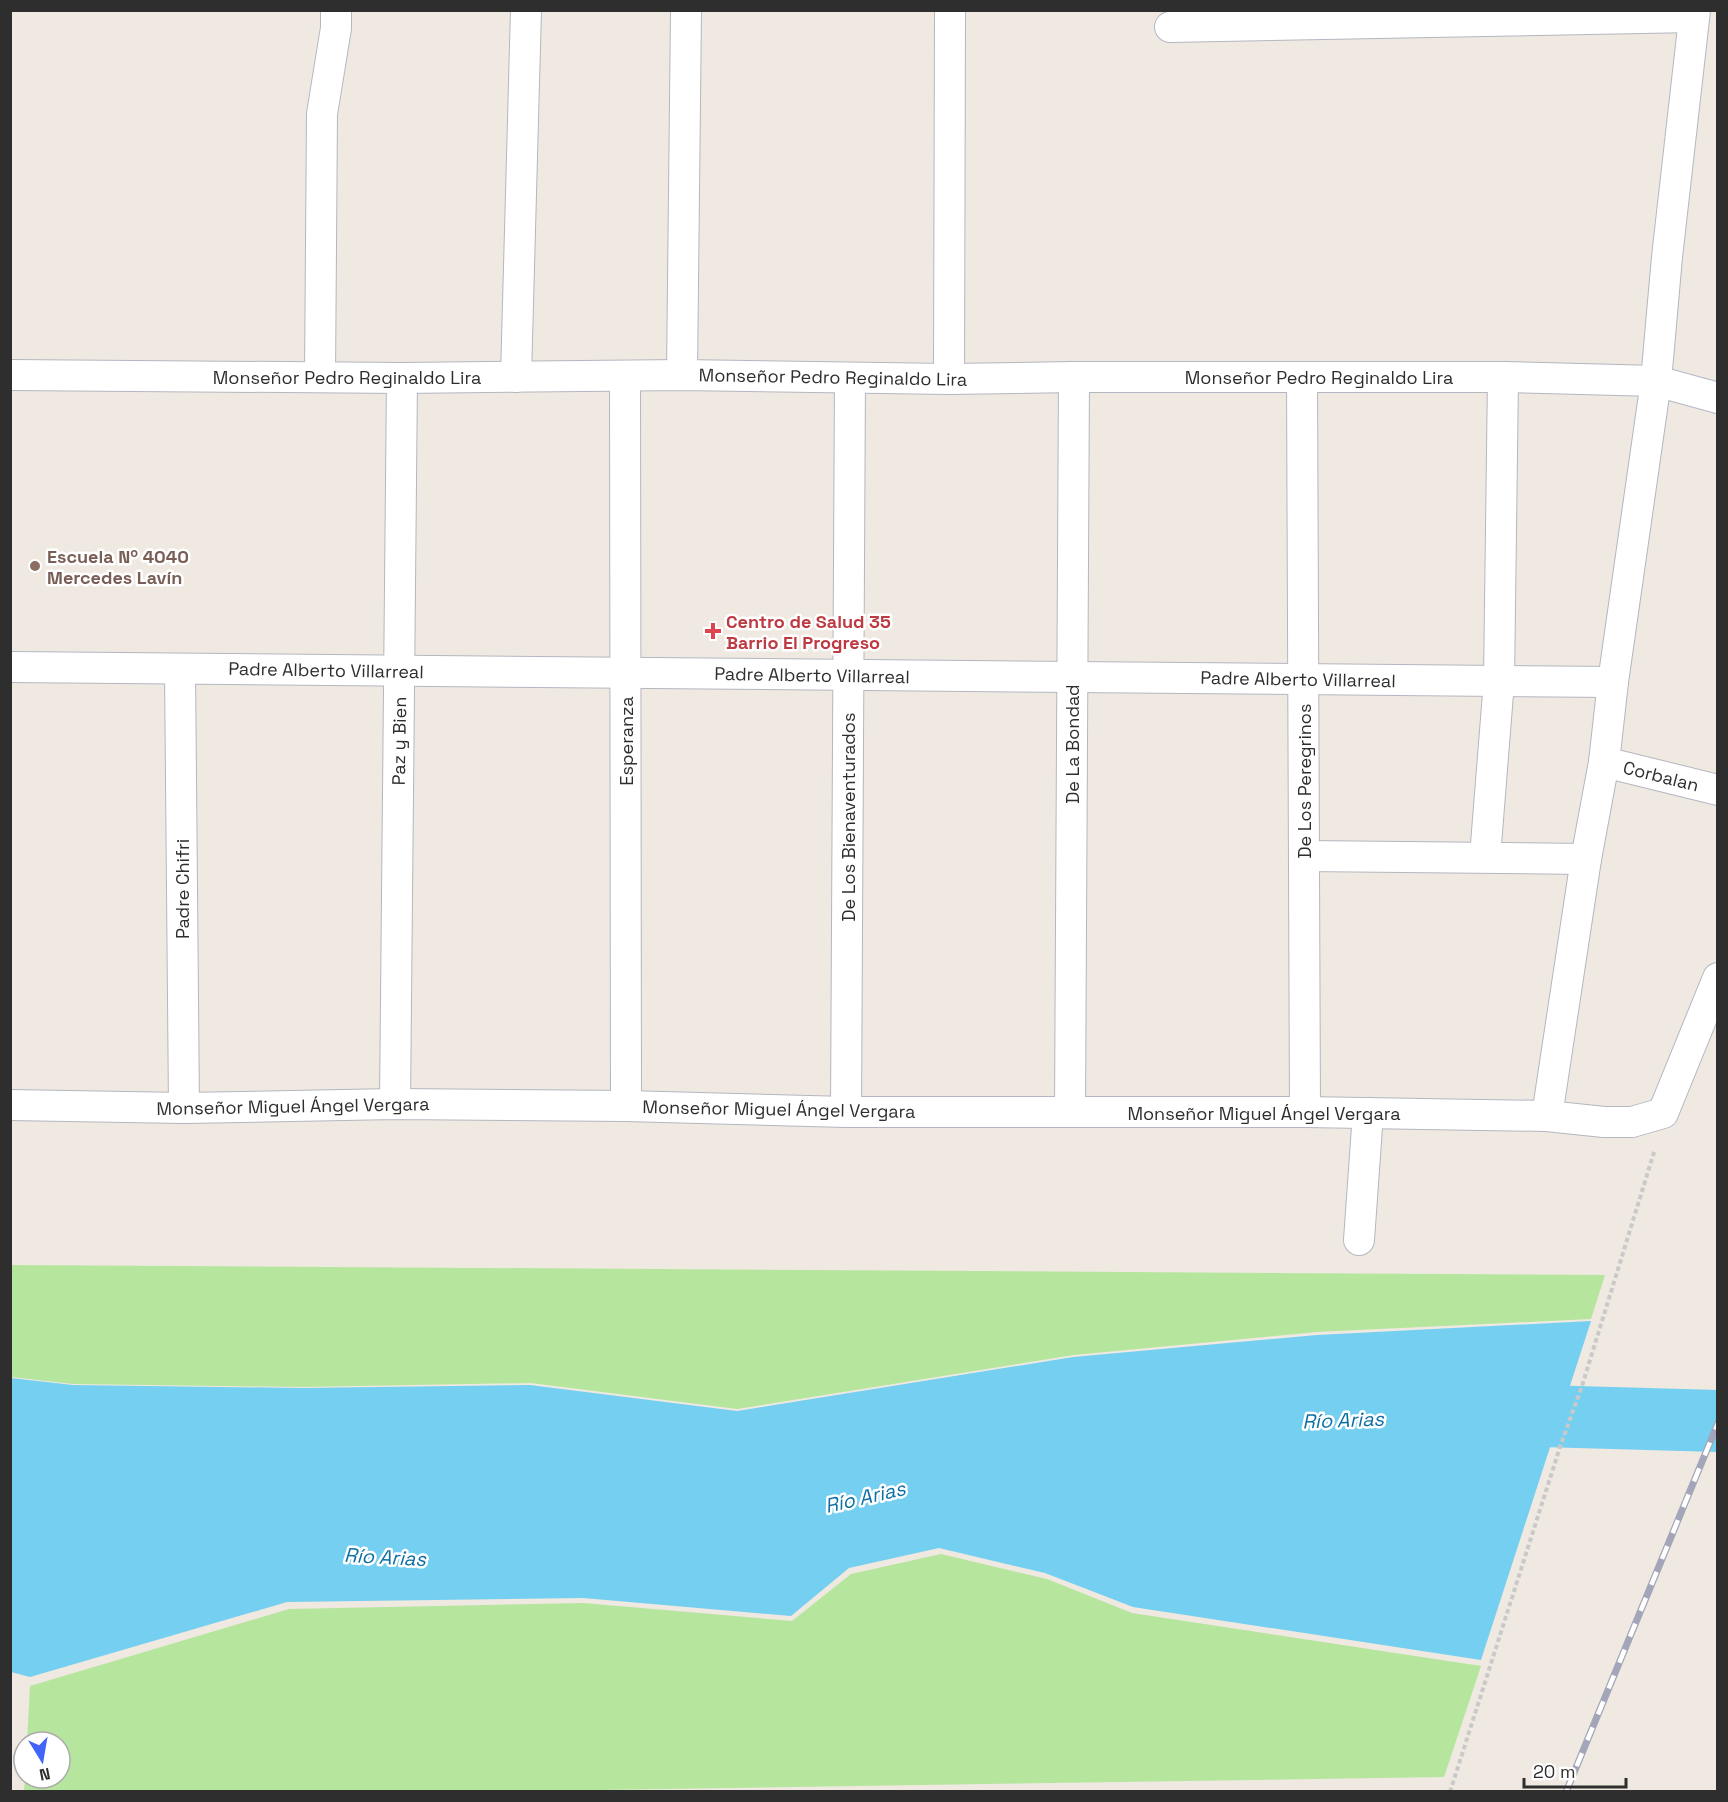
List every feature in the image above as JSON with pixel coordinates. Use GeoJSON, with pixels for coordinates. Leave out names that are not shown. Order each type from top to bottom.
{"type":"FeatureCollection","features":[{"type":"Feature","properties":{"kind":"street"},"geometry":{"type":"LineString","coordinates":[[320,377],[322,114],[336,28],[336,10]]}},
{"type":"Feature","properties":{"kind":"street"},"geometry":{"type":"LineString","coordinates":[[516,377],[526,10]]}},
{"type":"Feature","properties":{"kind":"street"},"geometry":{"type":"LineString","coordinates":[[682,375],[686,10]]}},
{"type":"Feature","properties":{"kind":"street"},"geometry":{"type":"LineString","coordinates":[[949,379],[950,10]]}},
{"type":"Feature","properties":{"kind":"street"},"geometry":{"type":"LineString","coordinates":[[1170,27],[1694,14],[1667,257],[1656,381],[1613,682],[1604,762],[1586,859],[1547,1116]]}},
{"type":"Feature","properties":{"kind":"street","name":"Monseñor Pedro Reginaldo Lira"},"geometry":{"type":"LineString","coordinates":[[10,375],[402,378],[682,375],[850,379],[1503,377],[1656,381],[1718,398]]}},
{"type":"Feature","properties":{"kind":"street","name":"Esperanza"},"geometry":{"type":"LineString","coordinates":[[625,376],[626,1106]]}},
{"type":"Feature","properties":{"kind":"street","name":"De La Bondad"},"geometry":{"type":"LineString","coordinates":[[1070,1111],[1074,377]]}},
{"type":"Feature","properties":{"kind":"street","name":"De Los Peregrinos"},"geometry":{"type":"LineString","coordinates":[[1302,377],[1305,1112]]}},
{"type":"Feature","properties":{"kind":"street"},"geometry":{"type":"LineString","coordinates":[[1485,857],[1499,681],[1503,377]]}},
{"type":"Feature","properties":{"kind":"street","name":"Paz y Bien"},"geometry":{"type":"LineString","coordinates":[[396,1104],[402,378]]}},
{"type":"Feature","properties":{"kind":"street","name":"De Los Bienaventurados"},"geometry":{"type":"LineString","coordinates":[[846,1112],[850,379]]}},
{"type":"Feature","properties":{"kind":"street","name":"Padre Alberto Villarreal"},"geometry":{"type":"LineString","coordinates":[[10,667],[1613,682]]}},
{"type":"Feature","properties":{"kind":"street","name":"Padre Chifri"},"geometry":{"type":"LineString","coordinates":[[180,669],[184,1108]]}},
{"type":"Feature","properties":{"kind":"street","name":"Corbalan"},"geometry":{"type":"LineString","coordinates":[[1604,762],[1717,791]]}},
{"type":"Feature","properties":{"kind":"street"},"geometry":{"type":"LineString","coordinates":[[1304,856],[1586,859]]}},
{"type":"Feature","properties":{"kind":"street"},"geometry":{"type":"LineString","coordinates":[[1663,1113],[1718,978]]}},
{"type":"Feature","properties":{"kind":"street","name":"Monseñor Miguel Ángel Vergara"},"geometry":{"type":"LineString","coordinates":[[10,1105],[184,1108],[396,1104],[626,1106],[846,1112],[1305,1112],[1547,1116],[1614,1122],[1632,1122],[1663,1113]]}},
{"type":"Feature","properties":{"kind":"street"},"geometry":{"type":"LineString","coordinates":[[1359,1240],[1368,1113]]}},
{"type":"Feature","properties":{"kind":"path"},"geometry":{"type":"LineString","coordinates":[[1450,1791],[1560,1447],[1582,1386],[1655,1147],[1663,1113]]}},
{"type":"Feature","properties":{"kind":"green space"},"geometry":{"type":"Polygon","coordinates":[[[11,1265],[1605,1275],[1591,1319],[1317,1332],[1074,1355],[737,1409],[531,1383],[302,1387],[73,1384],[11,1377],[11,1265]]]}},
{"type":"Feature","properties":{"kind":"green space"},"geometry":{"type":"Polygon","coordinates":[[[941,1554],[1047,1579],[1132,1613],[1481,1666],[1444,1777],[539,1791],[24,1791],[72,1790],[72,1730],[28,1730],[30,1686],[289,1609],[583,1603],[792,1621],[851,1574],[941,1554]]]}},
{"type":"Feature","properties":{"kind":"water"},"geometry":{"type":"Polygon","coordinates":[[[1591,1321],[1481,1660],[1133,1607],[1045,1573],[939,1548],[849,1568],[791,1616],[583,1598],[287,1602],[30,1677],[11,1672],[11,1378],[73,1385],[302,1388],[530,1385],[737,1411],[1073,1357],[1317,1335],[1591,1321]]]}},
{"type":"Feature","properties":{"kind":"waterway","name":"Río Arias"},"geometry":{"type":"LineString","coordinates":[[1476,1414],[1718,1421]]}},
{"type":"Feature","properties":{"kind":"railway"},"geometry":{"type":"LineString","coordinates":[[1566,1792],[1718,1423]]}},
{"type":"Feature","properties":{"kind":"place","name":"Escuela Nº 4040 Mercedes Lavín"},"geometry":{"type":"Point","coordinates":[35,566]}},
{"type":"Feature","properties":{"kind":"place","name":"Centro de Salud 35 Barrio El Progreso"},"geometry":{"type":"Point","coordinates":[713,631]}}]}
